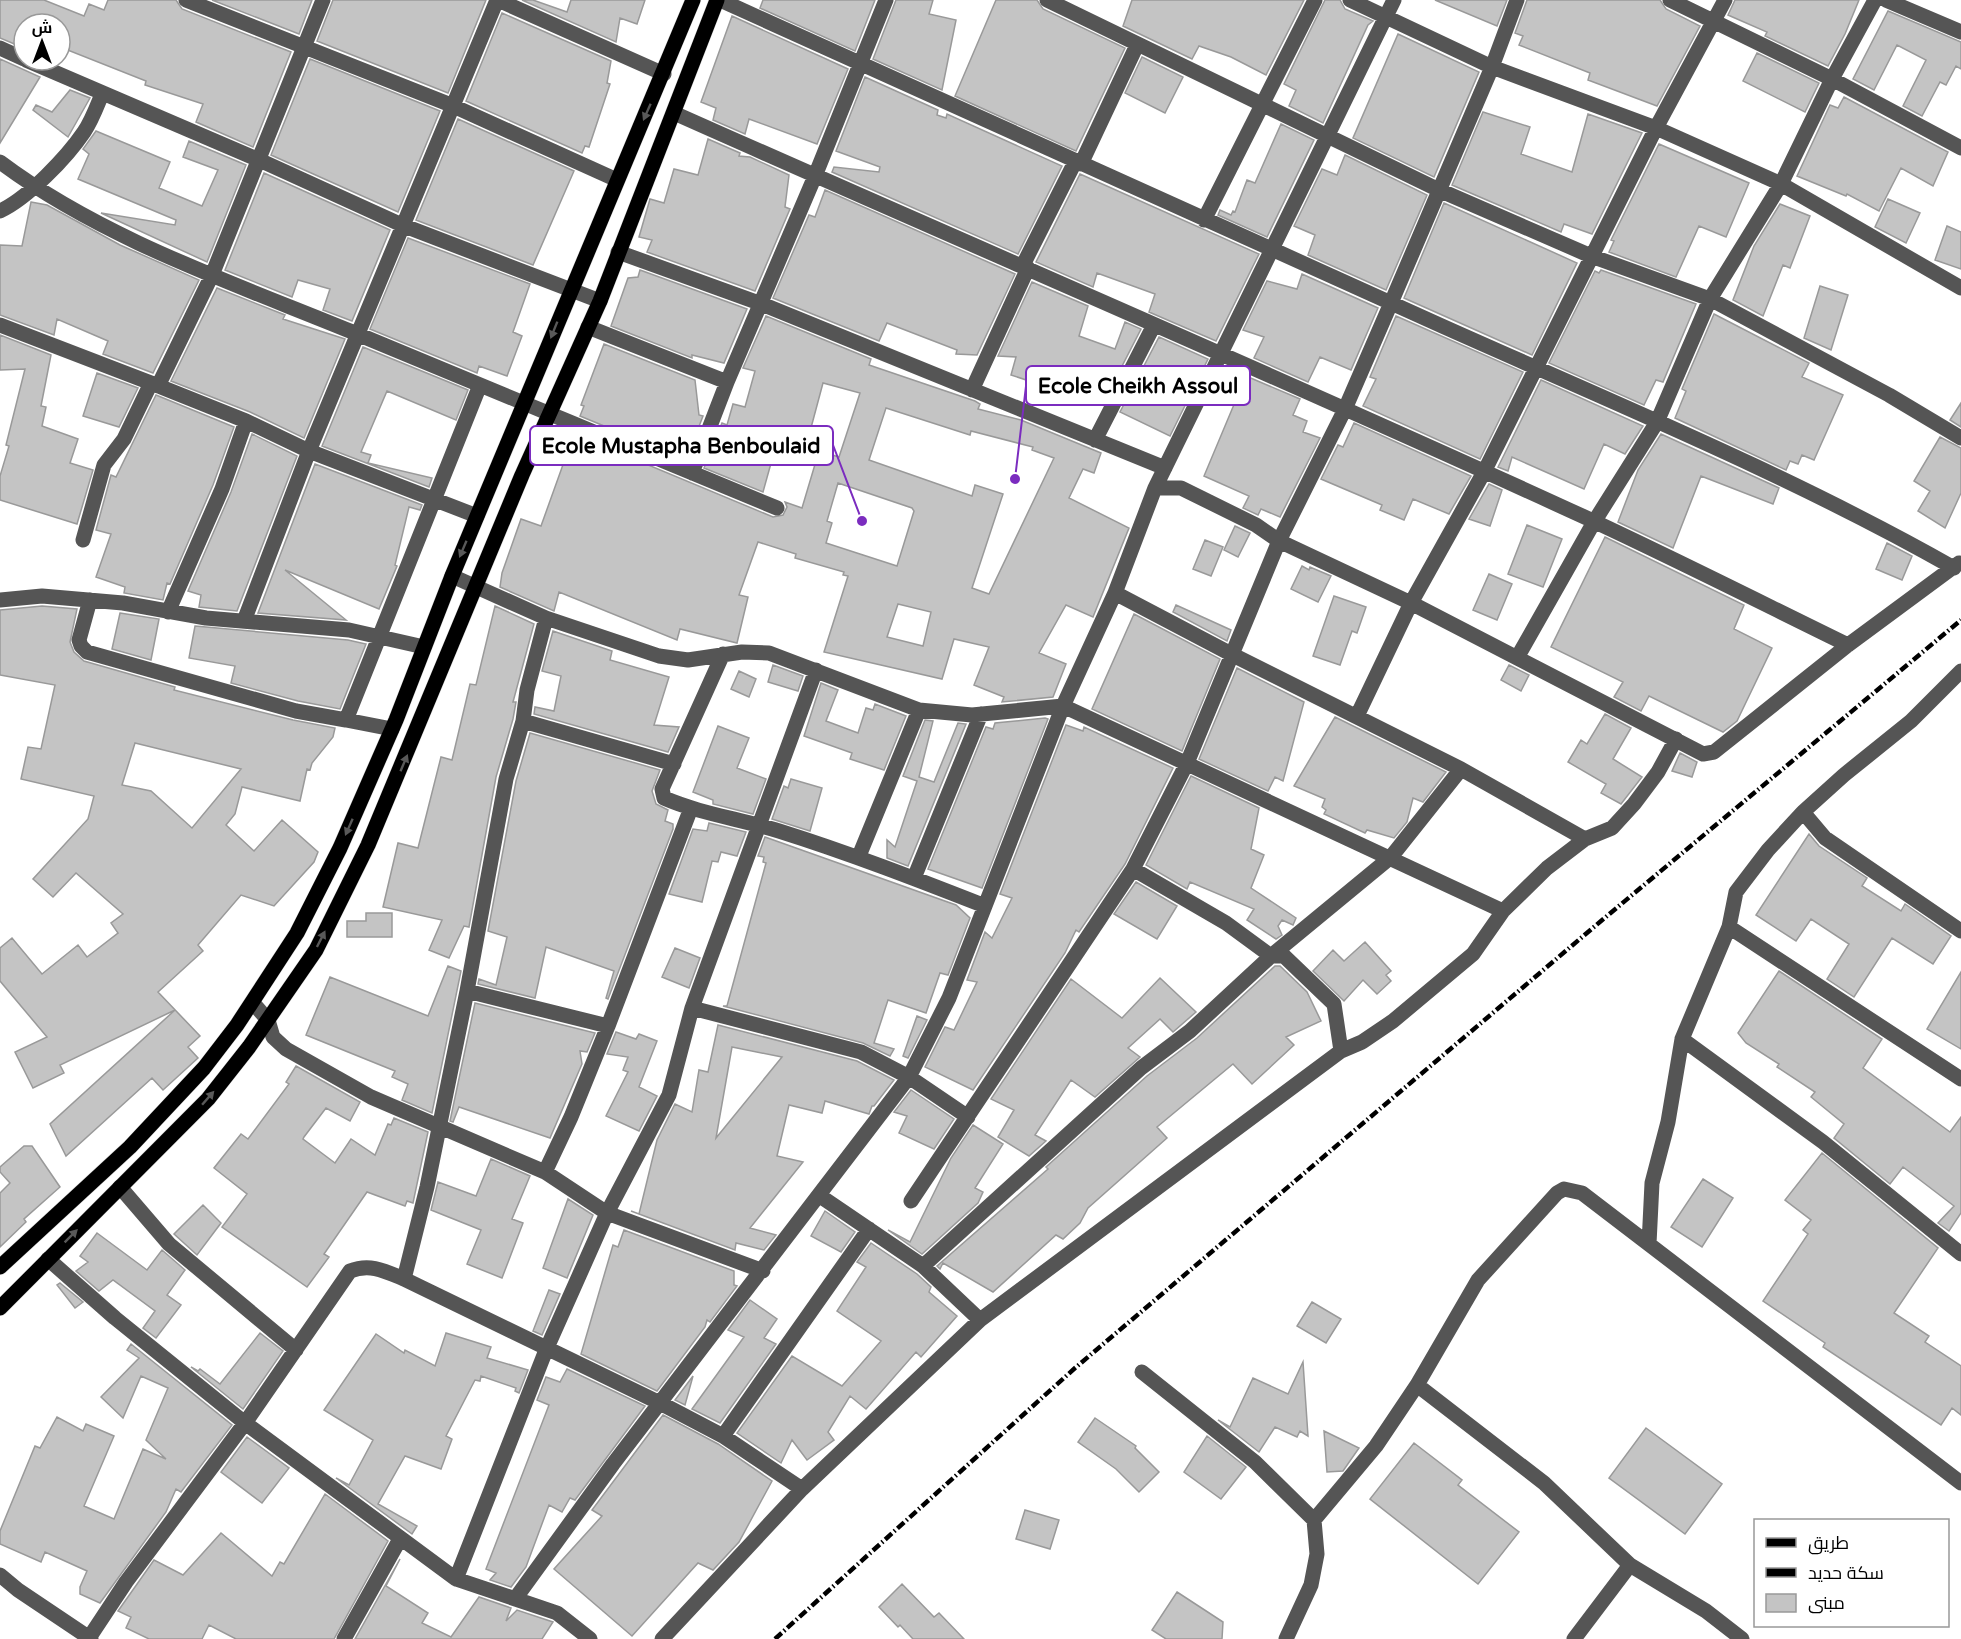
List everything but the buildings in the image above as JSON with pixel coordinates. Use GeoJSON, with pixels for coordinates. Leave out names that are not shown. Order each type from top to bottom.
{"type":"FeatureCollection","features":[{"type":"Feature","properties":{"kind":"main road"},"geometry":{"type":"LineString","coordinates":[[0,1267],[130,1147],[204,1068],[253,1003],[297,933],[340,848],[392,729],[452,576],[617,180],[664,75],[693,0]]}},
{"type":"Feature","properties":{"kind":"main road"},"geometry":{"type":"LineString","coordinates":[[0,1308],[208,1099],[268,1020],[316,950],[368,845],[522,475],[600,300],[719,0]]}},
{"type":"Feature","properties":{"kind":"street"},"geometry":{"type":"LineString","coordinates":[[186,0],[451,105],[617,180]]}},
{"type":"Feature","properties":{"kind":"street"},"geometry":{"type":"LineString","coordinates":[[83,540],[104,465],[124,439],[212,275],[323,0]]}},
{"type":"Feature","properties":{"kind":"street"},"geometry":{"type":"LineString","coordinates":[[244,621],[309,451],[451,105],[498,0],[664,75]]}},
{"type":"Feature","properties":{"kind":"street"},"geometry":{"type":"LineString","coordinates":[[719,0],[1271,251],[1657,422],[1957,565],[1848,645],[1714,752],[1703,754],[1411,603],[1278,541],[1256,525],[1180,488],[1155,488]]}},
{"type":"Feature","properties":{"kind":"street"},"geometry":{"type":"LineString","coordinates":[[692,473],[759,303],[815,176],[858,63],[886,0]]}},
{"type":"Feature","properties":{"kind":"street"},"geometry":{"type":"LineString","coordinates":[[1047,0],[1439,190],[1591,255],[1710,299],[1890,395],[1961,438]]}},
{"type":"Feature","properties":{"kind":"street"},"geometry":{"type":"LineString","coordinates":[[1204,220],[1315,0]]}},
{"type":"Feature","properties":{"kind":"street"},"geometry":{"type":"LineString","coordinates":[[1350,0],[1492,67],[1656,128],[1781,184],[1961,288]]}},
{"type":"Feature","properties":{"kind":"street"},"geometry":{"type":"LineString","coordinates":[[515,1599],[614,1464],[662,1404],[909,1077],[949,998],[1063,706],[1115,593],[1155,488],[1330,136],[1394,0]]}},
{"type":"Feature","properties":{"kind":"street"},"geometry":{"type":"LineString","coordinates":[[911,1201],[1133,869],[1187,763],[1233,656],[1278,541],[1346,409],[1492,67],[1517,0]]}},
{"type":"Feature","properties":{"kind":"street"},"geometry":{"type":"LineString","coordinates":[[1670,0],[1832,80],[1961,148]]}},
{"type":"Feature","properties":{"kind":"street"},"geometry":{"type":"LineString","coordinates":[[1357,716],[1411,603],[1484,472],[1591,255],[1725,0]]}},
{"type":"Feature","properties":{"kind":"street"},"geometry":{"type":"LineString","coordinates":[[1517,658],[1594,522],[1657,422],[1710,299],[1781,184],[1832,80],[1875,0]]}},
{"type":"Feature","properties":{"kind":"street"},"geometry":{"type":"LineString","coordinates":[[1886,0],[1961,32]]}},
{"type":"Feature","properties":{"kind":"street"},"geometry":{"type":"LineString","coordinates":[[972,390],[1025,266],[1137,45]]}},
{"type":"Feature","properties":{"kind":"street"},"geometry":{"type":"LineString","coordinates":[[54,72],[257,159],[402,225],[571,291],[600,300]]}},
{"type":"Feature","properties":{"kind":"street"},"geometry":{"type":"LineString","coordinates":[[0,211],[33,186],[69,152],[86,129],[102,94]]}},
{"type":"Feature","properties":{"kind":"street"},"geometry":{"type":"LineString","coordinates":[[674,113],[1346,409],[1594,522],[1848,645]]}},
{"type":"Feature","properties":{"kind":"street"},"geometry":{"type":"LineString","coordinates":[[0,162],[33,186],[117,231],[212,275],[777,508]]}},
{"type":"Feature","properties":{"kind":"street"},"geometry":{"type":"LineString","coordinates":[[618,252],[759,303],[1165,468]]}},
{"type":"Feature","properties":{"kind":"street"},"geometry":{"type":"LineString","coordinates":[[0,325],[155,384],[246,421],[309,451],[477,516]]}},
{"type":"Feature","properties":{"kind":"street"},"geometry":{"type":"LineString","coordinates":[[1095,440],[1154,325]]}},
{"type":"Feature","properties":{"kind":"street"},"geometry":{"type":"LineString","coordinates":[[588,327],[727,382]]}},
{"type":"Feature","properties":{"kind":"street"},"geometry":{"type":"LineString","coordinates":[[346,720],[480,385]]}},
{"type":"Feature","properties":{"kind":"street"},"geometry":{"type":"LineString","coordinates":[[168,612],[222,489],[246,421]]}},
{"type":"Feature","properties":{"kind":"street"},"geometry":{"type":"LineString","coordinates":[[452,576],[546,618],[659,656],[688,660],[723,654],[769,653],[919,710],[981,714],[1063,706],[1503,911]]}},
{"type":"Feature","properties":{"kind":"street"},"geometry":{"type":"LineString","coordinates":[[1115,593],[1233,656],[1461,769],[1585,839]]}},
{"type":"Feature","properties":{"kind":"street"},"geometry":{"type":"LineString","coordinates":[[0,600],[42,596],[123,603],[168,612],[349,630],[424,647]]}},
{"type":"Feature","properties":{"kind":"street"},"geometry":{"type":"LineString","coordinates":[[90,600],[79,640],[87,652],[296,711],[392,729]]}},
{"type":"Feature","properties":{"kind":"street"},"geometry":{"type":"LineString","coordinates":[[404,1279],[468,991],[506,780],[523,721],[527,690],[546,618]]}},
{"type":"Feature","properties":{"kind":"street"},"geometry":{"type":"LineString","coordinates":[[723,654],[662,793],[664,798],[691,808],[760,825],[859,856],[985,906]]}},
{"type":"Feature","properties":{"kind":"street"},"geometry":{"type":"LineString","coordinates":[[456,1580],[546,1350],[607,1214],[669,1095],[692,1008],[816,670]]}},
{"type":"Feature","properties":{"kind":"street"},"geometry":{"type":"LineString","coordinates":[[1649,1244],[1652,1183],[1668,1122],[1682,1039],[1729,927],[1736,892],[1768,850],[1803,812],[1844,775],[1911,721],[1961,671]]}},
{"type":"Feature","properties":{"kind":"street"},"geometry":{"type":"LineString","coordinates":[[859,856],[919,710]]}},
{"type":"Feature","properties":{"kind":"street"},"geometry":{"type":"LineString","coordinates":[[914,878],[981,714]]}},
{"type":"Feature","properties":{"kind":"street"},"geometry":{"type":"LineString","coordinates":[[523,721],[674,764]]}},
{"type":"Feature","properties":{"kind":"street"},"geometry":{"type":"LineString","coordinates":[[662,1639],[802,1489],[980,1320],[1341,1050],[1362,1042],[1394,1021],[1473,954],[1503,911],[1547,868],[1585,839],[1612,828],[1658,772],[1676,739]]}},
{"type":"Feature","properties":{"kind":"street"},"geometry":{"type":"LineString","coordinates":[[923,1266],[1141,1068],[1190,1031],[1271,956],[1391,857],[1461,769]]}},
{"type":"Feature","properties":{"kind":"street"},"geometry":{"type":"LineString","coordinates":[[545,1172],[571,1118],[608,1026],[691,808]]}},
{"type":"Feature","properties":{"kind":"street"},"geometry":{"type":"LineString","coordinates":[[1803,812],[1825,838],[1961,931]]}},
{"type":"Feature","properties":{"kind":"street"},"geometry":{"type":"LineString","coordinates":[[1133,869],[1226,923],[1271,956],[1284,956],[1334,1004],[1341,1050]]}},
{"type":"Feature","properties":{"kind":"street"},"geometry":{"type":"LineString","coordinates":[[1729,927],[1961,1079]]}},
{"type":"Feature","properties":{"kind":"street"},"geometry":{"type":"LineString","coordinates":[[468,991],[608,1026]]}},
{"type":"Feature","properties":{"kind":"street"},"geometry":{"type":"LineString","coordinates":[[253,1003],[268,1020],[273,1037],[295,1054],[371,1097],[545,1172],[607,1214],[763,1271]]}},
{"type":"Feature","properties":{"kind":"street"},"geometry":{"type":"LineString","coordinates":[[692,1008],[861,1052],[909,1077],[968,1117]]}},
{"type":"Feature","properties":{"kind":"street"},"geometry":{"type":"LineString","coordinates":[[1682,1039],[1823,1142],[1961,1254]]}},
{"type":"Feature","properties":{"kind":"street"},"geometry":{"type":"LineString","coordinates":[[120,1187],[169,1244],[296,1350]]}},
{"type":"Feature","properties":{"kind":"street"},"geometry":{"type":"LineString","coordinates":[[1314,1520],[1376,1446],[1417,1385],[1478,1280],[1557,1192],[1564,1189],[1582,1193],[1961,1484]]}},
{"type":"Feature","properties":{"kind":"street"},"geometry":{"type":"LineString","coordinates":[[820,1196],[923,1266],[980,1320]]}},
{"type":"Feature","properties":{"kind":"street"},"geometry":{"type":"LineString","coordinates":[[723,1436],[869,1229]]}},
{"type":"Feature","properties":{"kind":"street"},"geometry":{"type":"LineString","coordinates":[[48,1259],[115,1318],[245,1423],[456,1580],[557,1613],[590,1639]]}},
{"type":"Feature","properties":{"kind":"street"},"geometry":{"type":"LineString","coordinates":[[0,1575],[18,1590],[90,1638],[126,1582],[245,1423],[350,1271],[362,1266],[377,1268],[404,1279],[546,1350],[662,1404],[723,1436],[802,1489]]}},
{"type":"Feature","properties":{"kind":"street"},"geometry":{"type":"LineString","coordinates":[[1142,1372],[1255,1462],[1314,1520],[1317,1554],[1311,1586],[1286,1639]]}},
{"type":"Feature","properties":{"kind":"street"},"geometry":{"type":"LineString","coordinates":[[1417,1385],[1544,1483],[1630,1565],[1706,1611],[1742,1639]]}},
{"type":"Feature","properties":{"kind":"street"},"geometry":{"type":"LineString","coordinates":[[344,1639],[400,1539]]}},
{"type":"Feature","properties":{"kind":"street"},"geometry":{"type":"LineString","coordinates":[[1574,1639],[1630,1565]]}},
{"type":"Feature","properties":{"kind":"railway"},"geometry":{"type":"LineString","coordinates":[[775,1639],[1075,1368],[1601,921],[1961,620]]}},
{"type":"Feature","properties":{"kind":"place","name":"Ecole Cheikh Assoul"},"geometry":{"type":"Point","coordinates":[1015,479]}},
{"type":"Feature","properties":{"kind":"place","name":"Ecole Mustapha Benboulaid"},"geometry":{"type":"Point","coordinates":[862,521]}}]}
